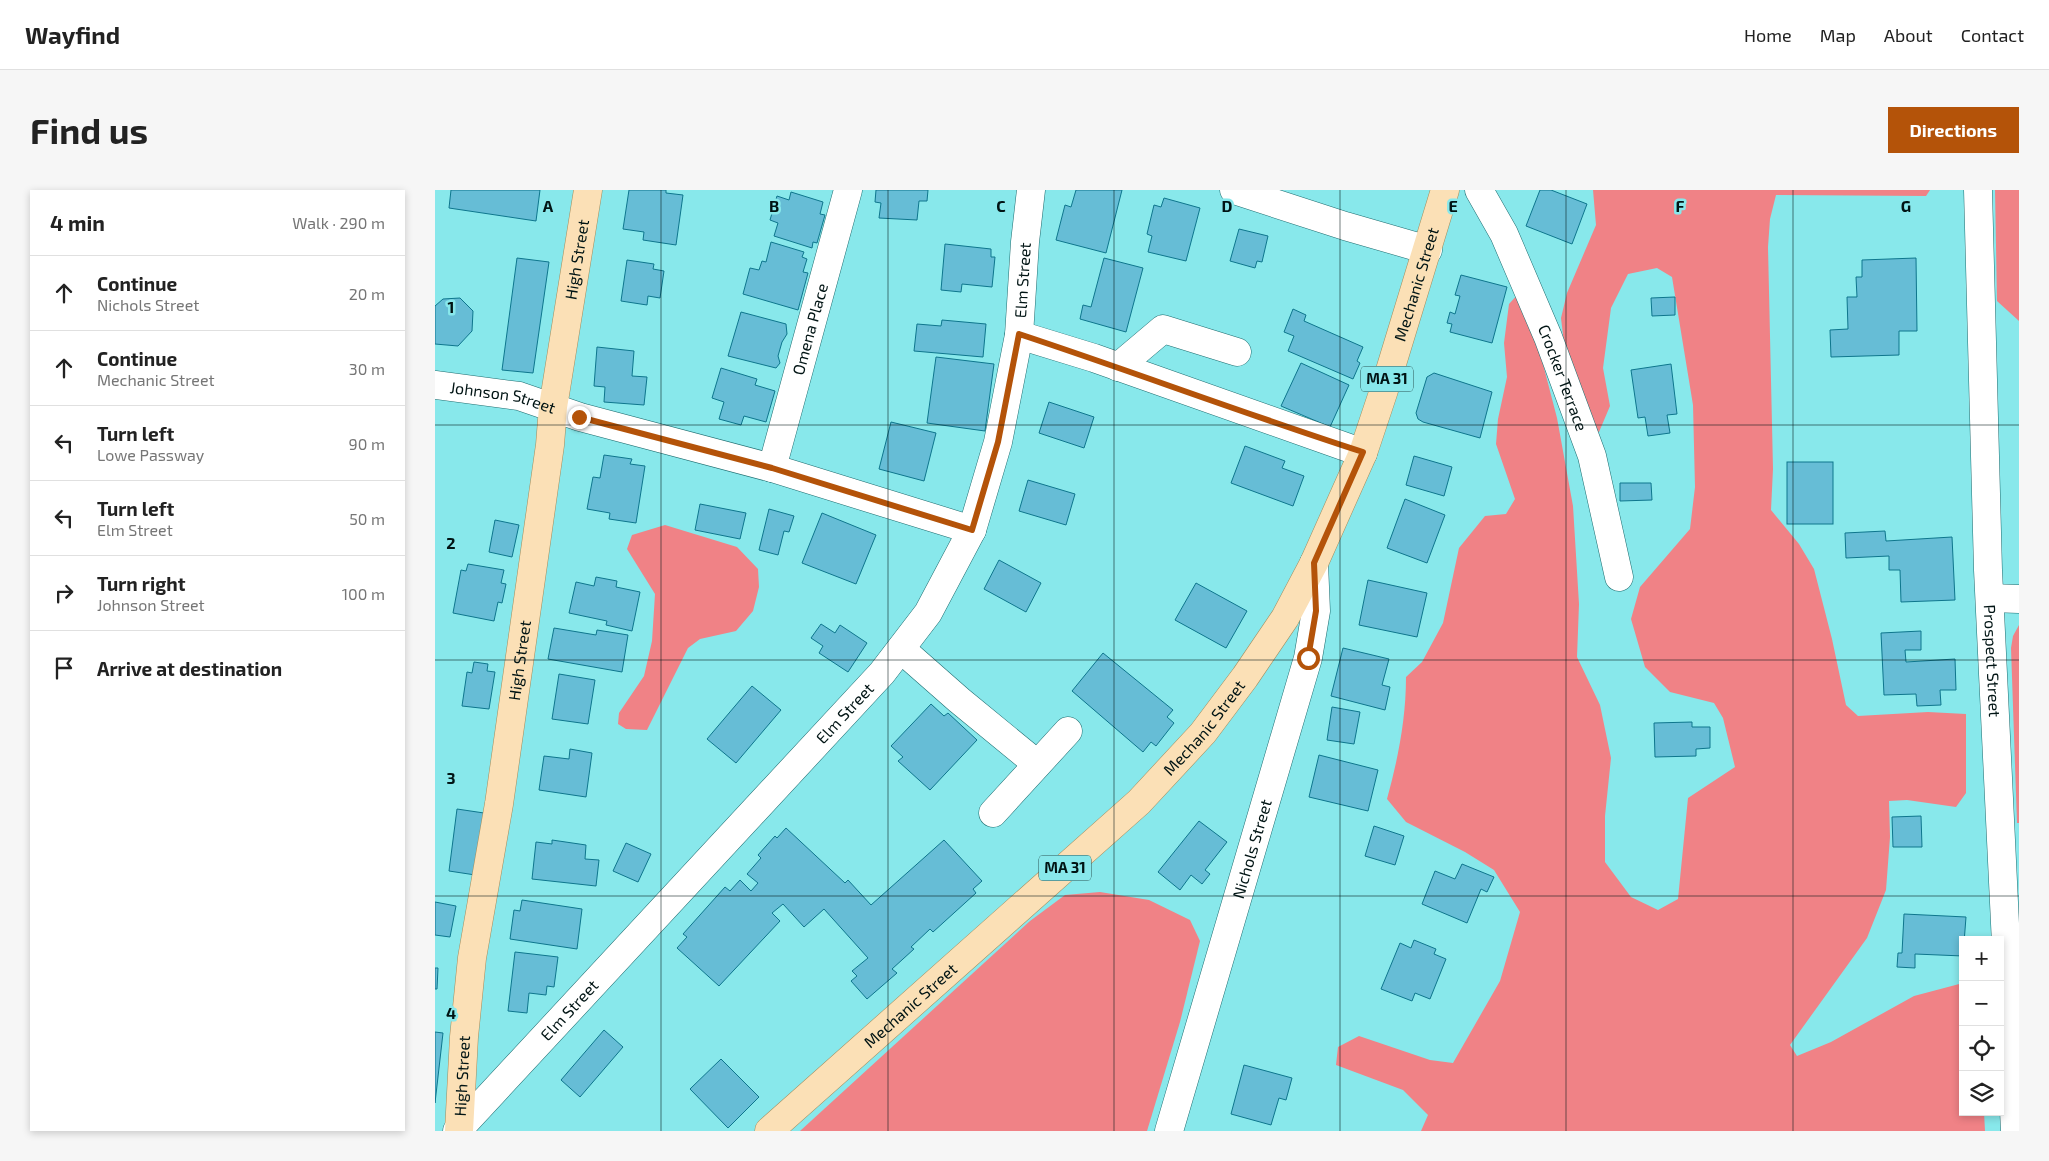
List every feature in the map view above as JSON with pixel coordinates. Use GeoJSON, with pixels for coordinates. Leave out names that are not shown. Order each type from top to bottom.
{"type":"FeatureCollection","features":[{"type":"Feature","properties":{"kind":"main road","name":"High Street"},"geometry":{"type":"LineString","coordinates":[[458,1130],[472,958],[501,785],[550,445],[553,407],[587,190]]}},
{"type":"Feature","properties":{"kind":"main road","name":"Mechanic Street"},"geometry":{"type":"LineString","coordinates":[[769,1131],[1139,802],[1203,733],[1245,677],[1285,618],[1314,563],[1363,452],[1428,250],[1445,190]]}},
{"type":"Feature","properties":{"kind":"street","name":"Omena Place"},"geometry":{"type":"LineString","coordinates":[[772,468],[848,190]]}},
{"type":"Feature","properties":{"kind":"street","name":"Elm Street"},"geometry":{"type":"LineString","coordinates":[[458,1130],[882,673],[928,613],[972,530],[998,442],[1019,334],[1025,242],[1031,190]]}},
{"type":"Feature","properties":{"kind":"street"},"geometry":{"type":"LineString","coordinates":[[1234,190],[1345,226],[1428,250]]}},
{"type":"Feature","properties":{"kind":"street","name":"Crocker Terrace"},"geometry":{"type":"LineString","coordinates":[[1479,190],[1504,234],[1548,337],[1592,456],[1619,577]]}},
{"type":"Feature","properties":{"kind":"street","name":"Prospect Street"},"geometry":{"type":"LineString","coordinates":[[1978,190],[1980,331],[1990,598],[2013,978],[2015,1131]]}},
{"type":"Feature","properties":{"kind":"street"},"geometry":{"type":"LineString","coordinates":[[1118,368],[1163,329],[1237,352]]}},
{"type":"Feature","properties":{"kind":"street"},"geometry":{"type":"LineString","coordinates":[[1019,334],[1363,452]]}},
{"type":"Feature","properties":{"kind":"street","name":"Johnson Street"},"geometry":{"type":"LineString","coordinates":[[435,385],[519,396],[579,417],[772,468],[972,530]]}},
{"type":"Feature","properties":{"kind":"street","name":"Nichols Street"},"geometry":{"type":"LineString","coordinates":[[1169,1131],[1308,658],[1316,611],[1314,563]]}},
{"type":"Feature","properties":{"kind":"street"},"geometry":{"type":"LineString","coordinates":[[1990,598],[2019,599]]}},
{"type":"Feature","properties":{"kind":"street"},"geometry":{"type":"LineString","coordinates":[[901,649],[1037,764]]}},
{"type":"Feature","properties":{"kind":"street"},"geometry":{"type":"LineString","coordinates":[[993,813],[1068,731]]}},
{"type":"Feature","properties":{"kind":"shaded area"},"geometry":{"type":"Polygon","coordinates":[[[1593,190],[1930,190],[1926,196],[1776,195],[1770,219],[1768,247],[1773,469],[1771,510],[1799,544],[1814,569],[1846,705],[1858,716],[1928,712],[1966,714],[1966,793],[1956,807],[1907,800],[1889,801],[1890,837],[1886,890],[1867,938],[1790,1045],[1797,1056],[1831,1042],[1914,996],[1959,984],[1959,1116],[1984,1116],[1985,1131],[1421,1131],[1428,1115],[1403,1090],[1336,1065],[1338,1047],[1359,1036],[1430,1060],[1453,1063],[1500,981],[1520,912],[1494,870],[1465,852],[1406,822],[1387,799],[1401,739],[1406,677],[1422,662],[1443,623],[1459,548],[1485,516],[1506,514],[1515,499],[1496,444],[1498,419],[1507,377],[1504,343],[1509,304],[1519,293],[1531,318],[1557,418],[1573,506],[1579,604],[1577,657],[1600,705],[1611,758],[1605,816],[1605,862],[1631,897],[1658,910],[1678,899],[1688,798],[1735,767],[1723,718],[1714,703],[1670,692],[1645,667],[1631,619],[1640,587],[1690,529],[1695,487],[1693,405],[1672,277],[1657,268],[1628,274],[1611,308],[1603,368],[1610,406],[1599,432],[1590,431],[1567,369],[1561,318],[1567,293],[1596,225],[1593,190]]]}},
{"type":"Feature","properties":{"kind":"shaded area"},"geometry":{"type":"Polygon","coordinates":[[[1995,190],[2019,190],[2019,321],[1997,301],[1995,190]]]}},
{"type":"Feature","properties":{"kind":"shaded area"},"geometry":{"type":"Polygon","coordinates":[[[665,525],[737,547],[758,569],[759,587],[753,611],[736,631],[700,639],[688,648],[647,730],[626,729],[618,724],[619,713],[644,676],[652,641],[655,594],[627,549],[632,535],[665,525]]]}},
{"type":"Feature","properties":{"kind":"shaded area"},"geometry":{"type":"Polygon","coordinates":[[[2019,625],[2019,823],[2017,823],[2011,648],[2013,636],[2019,625]]]}},
{"type":"Feature","properties":{"kind":"shaded area"},"geometry":{"type":"Polygon","coordinates":[[[1100,892],[1149,900],[1190,920],[1200,941],[1180,1022],[1147,1131],[800,1131],[1030,921],[1065,895],[1100,892]]]}},
{"type":"Feature","properties":{"kind":"building"},"geometry":{"type":"Polygon","coordinates":[[[451,190],[540,190],[536,221],[449,208],[451,190]]]}},
{"type":"Feature","properties":{"kind":"building"},"geometry":{"type":"Polygon","coordinates":[[[629,190],[666,190],[666,193],[683,195],[676,245],[643,240],[644,232],[623,229],[629,190]]]}},
{"type":"Feature","properties":{"kind":"building"},"geometry":{"type":"Polygon","coordinates":[[[876,190],[928,190],[927,201],[919,201],[917,220],[879,218],[881,203],[875,202],[876,190]]]}},
{"type":"Feature","properties":{"kind":"building"},"geometry":{"type":"Polygon","coordinates":[[[1076,190],[1122,190],[1106,253],[1056,240],[1065,205],[1071,207],[1076,190]]]}},
{"type":"Feature","properties":{"kind":"building"},"geometry":{"type":"Polygon","coordinates":[[[1540,190],[1551,190],[1587,204],[1572,244],[1526,226],[1540,190]]]}},
{"type":"Feature","properties":{"kind":"building"},"geometry":{"type":"Polygon","coordinates":[[[791,192],[823,202],[820,214],[825,215],[817,243],[813,242],[812,248],[774,236],[778,223],[770,220],[777,196],[789,200],[791,192]]]}},
{"type":"Feature","properties":{"kind":"building"},"geometry":{"type":"Polygon","coordinates":[[[1164,198],[1200,208],[1186,261],[1148,252],[1152,236],[1147,234],[1154,205],[1161,207],[1164,198]]]}},
{"type":"Feature","properties":{"kind":"building"},"geometry":{"type":"Polygon","coordinates":[[[1239,229],[1268,236],[1262,262],[1257,261],[1255,268],[1230,261],[1239,229]]]}},
{"type":"Feature","properties":{"kind":"building"},"geometry":{"type":"Polygon","coordinates":[[[771,242],[804,252],[802,257],[807,259],[803,272],[808,273],[798,310],[743,294],[750,268],[759,270],[762,261],[766,262],[771,242]]]}},
{"type":"Feature","properties":{"kind":"building"},"geometry":{"type":"Polygon","coordinates":[[[945,244],[991,249],[991,257],[995,257],[992,287],[962,284],[961,292],[941,290],[945,244]]]}},
{"type":"Feature","properties":{"kind":"building"},"geometry":{"type":"Polygon","coordinates":[[[517,258],[549,262],[533,373],[502,370],[517,258]]]}},
{"type":"Feature","properties":{"kind":"building"},"geometry":{"type":"Polygon","coordinates":[[[1104,258],[1143,268],[1126,332],[1080,319],[1083,305],[1091,307],[1104,258]]]}},
{"type":"Feature","properties":{"kind":"building"},"geometry":{"type":"Polygon","coordinates":[[[1916,258],[1917,331],[1899,331],[1899,355],[1831,357],[1830,330],[1848,329],[1847,297],[1857,297],[1856,277],[1862,277],[1862,260],[1916,258]]]}},
{"type":"Feature","properties":{"kind":"building"},"geometry":{"type":"Polygon","coordinates":[[[627,260],[654,264],[653,269],[664,271],[660,298],[648,296],[647,305],[621,301],[627,260]]]}},
{"type":"Feature","properties":{"kind":"building"},"geometry":{"type":"Polygon","coordinates":[[[1461,275],[1507,287],[1492,343],[1450,332],[1452,324],[1447,323],[1450,312],[1455,314],[1460,296],[1455,295],[1461,275]]]}},
{"type":"Feature","properties":{"kind":"building"},"geometry":{"type":"Polygon","coordinates":[[[1675,297],[1675,315],[1652,316],[1651,298],[1675,297]]]}},
{"type":"Feature","properties":{"kind":"building"},"geometry":{"type":"Polygon","coordinates":[[[460,298],[473,311],[472,331],[458,346],[435,344],[435,306],[443,299],[460,298]]]}},
{"type":"Feature","properties":{"kind":"building"},"geometry":{"type":"Polygon","coordinates":[[[1293,309],[1306,315],[1304,321],[1363,347],[1357,361],[1360,363],[1353,379],[1288,351],[1294,336],[1284,332],[1293,309]]]}},
{"type":"Feature","properties":{"kind":"building"},"geometry":{"type":"Polygon","coordinates":[[[741,312],[786,324],[787,334],[782,342],[778,356],[780,363],[776,368],[728,356],[741,312]]]}},
{"type":"Feature","properties":{"kind":"building"},"geometry":{"type":"Polygon","coordinates":[[[942,320],[986,324],[983,357],[914,351],[917,324],[941,326],[942,320]]]}},
{"type":"Feature","properties":{"kind":"building"},"geometry":{"type":"Polygon","coordinates":[[[597,347],[634,351],[632,376],[647,377],[644,405],[604,402],[605,387],[594,386],[597,347]]]}},
{"type":"Feature","properties":{"kind":"building"},"geometry":{"type":"Polygon","coordinates":[[[936,357],[994,364],[985,431],[927,423],[936,357]]]}},
{"type":"Feature","properties":{"kind":"building"},"geometry":{"type":"Polygon","coordinates":[[[1301,363],[1349,385],[1330,427],[1281,406],[1301,363]]]}},
{"type":"Feature","properties":{"kind":"building"},"geometry":{"type":"Polygon","coordinates":[[[1671,364],[1677,414],[1667,415],[1670,433],[1648,436],[1645,417],[1638,418],[1631,370],[1671,364]]]}},
{"type":"Feature","properties":{"kind":"building"},"geometry":{"type":"Polygon","coordinates":[[[721,368],[757,379],[755,385],[775,391],[766,422],[744,416],[741,425],[719,419],[724,402],[712,398],[721,368]]]}},
{"type":"Feature","properties":{"kind":"building"},"geometry":{"type":"Polygon","coordinates":[[[1434,373],[1492,392],[1480,438],[1418,419],[1416,413],[1427,377],[1434,373]]]}},
{"type":"Feature","properties":{"kind":"building"},"geometry":{"type":"Polygon","coordinates":[[[1049,402],[1094,417],[1084,448],[1039,433],[1049,402]]]}},
{"type":"Feature","properties":{"kind":"building"},"geometry":{"type":"Polygon","coordinates":[[[891,422],[936,433],[924,481],[879,469],[891,422]]]}},
{"type":"Feature","properties":{"kind":"building"},"geometry":{"type":"Polygon","coordinates":[[[1245,446],[1285,461],[1282,468],[1304,476],[1293,506],[1231,483],[1245,446]]]}},
{"type":"Feature","properties":{"kind":"building"},"geometry":{"type":"Polygon","coordinates":[[[604,455],[632,459],[630,464],[645,466],[636,523],[609,519],[610,513],[587,509],[593,477],[600,478],[604,455]]]}},
{"type":"Feature","properties":{"kind":"building"},"geometry":{"type":"Polygon","coordinates":[[[1414,456],[1452,467],[1444,496],[1406,485],[1414,456]]]}},
{"type":"Feature","properties":{"kind":"building"},"geometry":{"type":"Polygon","coordinates":[[[1787,462],[1833,462],[1833,524],[1787,524],[1787,462]]]}},
{"type":"Feature","properties":{"kind":"building"},"geometry":{"type":"Polygon","coordinates":[[[1028,480],[1075,494],[1066,525],[1019,511],[1028,480]]]}},
{"type":"Feature","properties":{"kind":"building"},"geometry":{"type":"Polygon","coordinates":[[[1620,483],[1651,483],[1652,500],[1620,501],[1620,483]]]}},
{"type":"Feature","properties":{"kind":"building"},"geometry":{"type":"Polygon","coordinates":[[[1405,499],[1445,515],[1427,563],[1387,548],[1405,499]]]}},
{"type":"Feature","properties":{"kind":"building"},"geometry":{"type":"Polygon","coordinates":[[[700,504],[746,513],[740,539],[695,530],[700,504]]]}},
{"type":"Feature","properties":{"kind":"building"},"geometry":{"type":"Polygon","coordinates":[[[769,509],[794,516],[789,532],[784,531],[778,555],[759,550],[769,509]]]}},
{"type":"Feature","properties":{"kind":"building"},"geometry":{"type":"Polygon","coordinates":[[[822,513],[876,535],[856,584],[802,563],[822,513]]]}},
{"type":"Feature","properties":{"kind":"building"},"geometry":{"type":"Polygon","coordinates":[[[495,520],[519,525],[512,557],[489,552],[495,520]]]}},
{"type":"Feature","properties":{"kind":"building"},"geometry":{"type":"Polygon","coordinates":[[[1885,531],[1886,541],[1952,537],[1955,600],[1901,602],[1900,570],[1889,570],[1889,556],[1846,558],[1845,533],[1885,531]]]}},
{"type":"Feature","properties":{"kind":"building"},"geometry":{"type":"Polygon","coordinates":[[[999,560],[1041,583],[1026,612],[984,589],[999,560]]]}},
{"type":"Feature","properties":{"kind":"building"},"geometry":{"type":"Polygon","coordinates":[[[468,564],[504,570],[501,583],[506,584],[502,603],[498,602],[494,621],[453,613],[461,570],[466,571],[468,564]]]}},
{"type":"Feature","properties":{"kind":"building"},"geometry":{"type":"Polygon","coordinates":[[[596,577],[617,581],[616,587],[640,592],[632,631],[606,625],[607,621],[569,613],[576,582],[594,586],[596,577]]]}},
{"type":"Feature","properties":{"kind":"building"},"geometry":{"type":"Polygon","coordinates":[[[1368,580],[1427,593],[1417,637],[1359,625],[1368,580]]]}},
{"type":"Feature","properties":{"kind":"building"},"geometry":{"type":"Polygon","coordinates":[[[1196,583],[1247,611],[1226,648],[1175,620],[1196,583]]]}},
{"type":"Feature","properties":{"kind":"building"},"geometry":{"type":"Polygon","coordinates":[[[821,624],[835,633],[840,625],[867,643],[848,672],[819,653],[823,646],[811,638],[821,624]]]}},
{"type":"Feature","properties":{"kind":"building"},"geometry":{"type":"Polygon","coordinates":[[[554,628],[596,635],[597,630],[628,635],[622,672],[548,659],[554,628]]]}},
{"type":"Feature","properties":{"kind":"building"},"geometry":{"type":"Polygon","coordinates":[[[1921,631],[1921,650],[1905,650],[1906,662],[1955,659],[1956,690],[1940,690],[1941,705],[1917,706],[1916,694],[1884,695],[1881,633],[1921,631]]]}},
{"type":"Feature","properties":{"kind":"building"},"geometry":{"type":"Polygon","coordinates":[[[1343,648],[1389,659],[1382,685],[1390,687],[1385,710],[1331,696],[1343,648]]]}},
{"type":"Feature","properties":{"kind":"building"},"geometry":{"type":"Polygon","coordinates":[[[1103,653],[1173,710],[1167,717],[1174,723],[1156,746],[1151,742],[1143,752],[1072,691],[1103,653]]]}},
{"type":"Feature","properties":{"kind":"building"},"geometry":{"type":"Polygon","coordinates":[[[474,662],[488,664],[487,671],[495,672],[489,709],[462,706],[467,672],[472,673],[474,662]]]}},
{"type":"Feature","properties":{"kind":"building"},"geometry":{"type":"Polygon","coordinates":[[[559,674],[595,680],[588,724],[552,719],[559,674]]]}},
{"type":"Feature","properties":{"kind":"building"},"geometry":{"type":"Polygon","coordinates":[[[752,686],[781,710],[736,763],[707,739],[752,686]]]}},
{"type":"Feature","properties":{"kind":"building"},"geometry":{"type":"Polygon","coordinates":[[[931,704],[944,716],[948,713],[977,740],[930,790],[898,761],[903,757],[891,746],[931,704]]]}},
{"type":"Feature","properties":{"kind":"building"},"geometry":{"type":"Polygon","coordinates":[[[1332,707],[1360,712],[1354,744],[1327,740],[1332,707]]]}},
{"type":"Feature","properties":{"kind":"building"},"geometry":{"type":"Polygon","coordinates":[[[1692,722],[1692,727],[1710,727],[1710,748],[1696,749],[1696,756],[1655,757],[1654,723],[1692,722]]]}},
{"type":"Feature","properties":{"kind":"building"},"geometry":{"type":"Polygon","coordinates":[[[570,749],[592,753],[586,797],[539,790],[544,756],[569,759],[570,749]]]}},
{"type":"Feature","properties":{"kind":"building"},"geometry":{"type":"Polygon","coordinates":[[[1319,755],[1378,770],[1368,811],[1309,797],[1319,755]]]}},
{"type":"Feature","properties":{"kind":"building"},"geometry":{"type":"Polygon","coordinates":[[[457,809],[484,813],[482,876],[449,871],[457,809]]]}},
{"type":"Feature","properties":{"kind":"building"},"geometry":{"type":"Polygon","coordinates":[[[1921,816],[1922,847],[1893,847],[1892,817],[1921,816]]]}},
{"type":"Feature","properties":{"kind":"building"},"geometry":{"type":"Polygon","coordinates":[[[1199,821],[1227,842],[1205,870],[1210,874],[1202,884],[1191,875],[1180,890],[1158,872],[1199,821]]]}},
{"type":"Feature","properties":{"kind":"building"},"geometry":{"type":"Polygon","coordinates":[[[1374,826],[1404,836],[1395,865],[1365,856],[1374,826]]]}},
{"type":"Feature","properties":{"kind":"building"},"geometry":{"type":"Polygon","coordinates":[[[786,828],[845,883],[848,880],[871,905],[944,840],[982,881],[973,889],[976,893],[933,932],[930,929],[911,947],[914,949],[892,969],[897,973],[867,999],[851,981],[857,976],[852,971],[868,958],[824,909],[804,927],[783,904],[772,913],[780,921],[719,986],[677,948],[687,937],[683,934],[725,887],[730,891],[740,880],[751,891],[758,883],[747,874],[761,858],[758,855],[775,836],[777,838],[786,828]]]}},
{"type":"Feature","properties":{"kind":"building"},"geometry":{"type":"Polygon","coordinates":[[[552,840],[586,845],[585,859],[599,860],[596,886],[532,879],[536,842],[552,844],[552,840]]]}},
{"type":"Feature","properties":{"kind":"building"},"geometry":{"type":"Polygon","coordinates":[[[626,843],[651,854],[638,882],[613,871],[626,843]]]}},
{"type":"Feature","properties":{"kind":"building"},"geometry":{"type":"Polygon","coordinates":[[[1462,864],[1494,877],[1487,892],[1481,889],[1467,923],[1422,904],[1435,871],[1455,879],[1462,864]]]}},
{"type":"Feature","properties":{"kind":"building"},"geometry":{"type":"Polygon","coordinates":[[[522,900],[582,909],[577,949],[510,939],[514,910],[520,911],[522,900]]]}},
{"type":"Feature","properties":{"kind":"building"},"geometry":{"type":"Polygon","coordinates":[[[435,902],[456,906],[450,937],[435,935],[435,902]]]}},
{"type":"Feature","properties":{"kind":"building"},"geometry":{"type":"Polygon","coordinates":[[[1904,914],[1966,917],[1965,936],[1959,936],[1959,956],[1915,954],[1915,968],[1897,967],[1898,953],[1902,953],[1904,914]]]}},
{"type":"Feature","properties":{"kind":"building"},"geometry":{"type":"Polygon","coordinates":[[[1414,940],[1436,949],[1434,954],[1446,959],[1430,999],[1415,993],[1412,1001],[1381,989],[1400,943],[1411,948],[1414,940]]]}},
{"type":"Feature","properties":{"kind":"building"},"geometry":{"type":"Polygon","coordinates":[[[515,952],[558,957],[554,987],[547,986],[546,995],[529,993],[527,1013],[508,1011],[515,952]]]}},
{"type":"Feature","properties":{"kind":"building"},"geometry":{"type":"Polygon","coordinates":[[[435,968],[438,968],[437,989],[435,989],[435,968]]]}},
{"type":"Feature","properties":{"kind":"building"},"geometry":{"type":"Polygon","coordinates":[[[604,1030],[623,1047],[580,1097],[561,1080],[604,1030]]]}},
{"type":"Feature","properties":{"kind":"building"},"geometry":{"type":"Polygon","coordinates":[[[435,1032],[443,1033],[435,1103],[435,1032]]]}},
{"type":"Feature","properties":{"kind":"building"},"geometry":{"type":"Polygon","coordinates":[[[721,1059],[759,1097],[728,1128],[690,1089],[721,1059]]]}},
{"type":"Feature","properties":{"kind":"building"},"geometry":{"type":"Polygon","coordinates":[[[1244,1065],[1292,1078],[1286,1100],[1279,1098],[1271,1125],[1231,1114],[1244,1065]]]}},
{"type":"Feature","properties":{"kind":"route"},"geometry":{"type":"LineString","coordinates":[[579,417],[772,468],[972,530],[998,442],[1019,334],[1094,358],[1184,392],[1363,452],[1314,563],[1316,611],[1308,658]]}}]}
